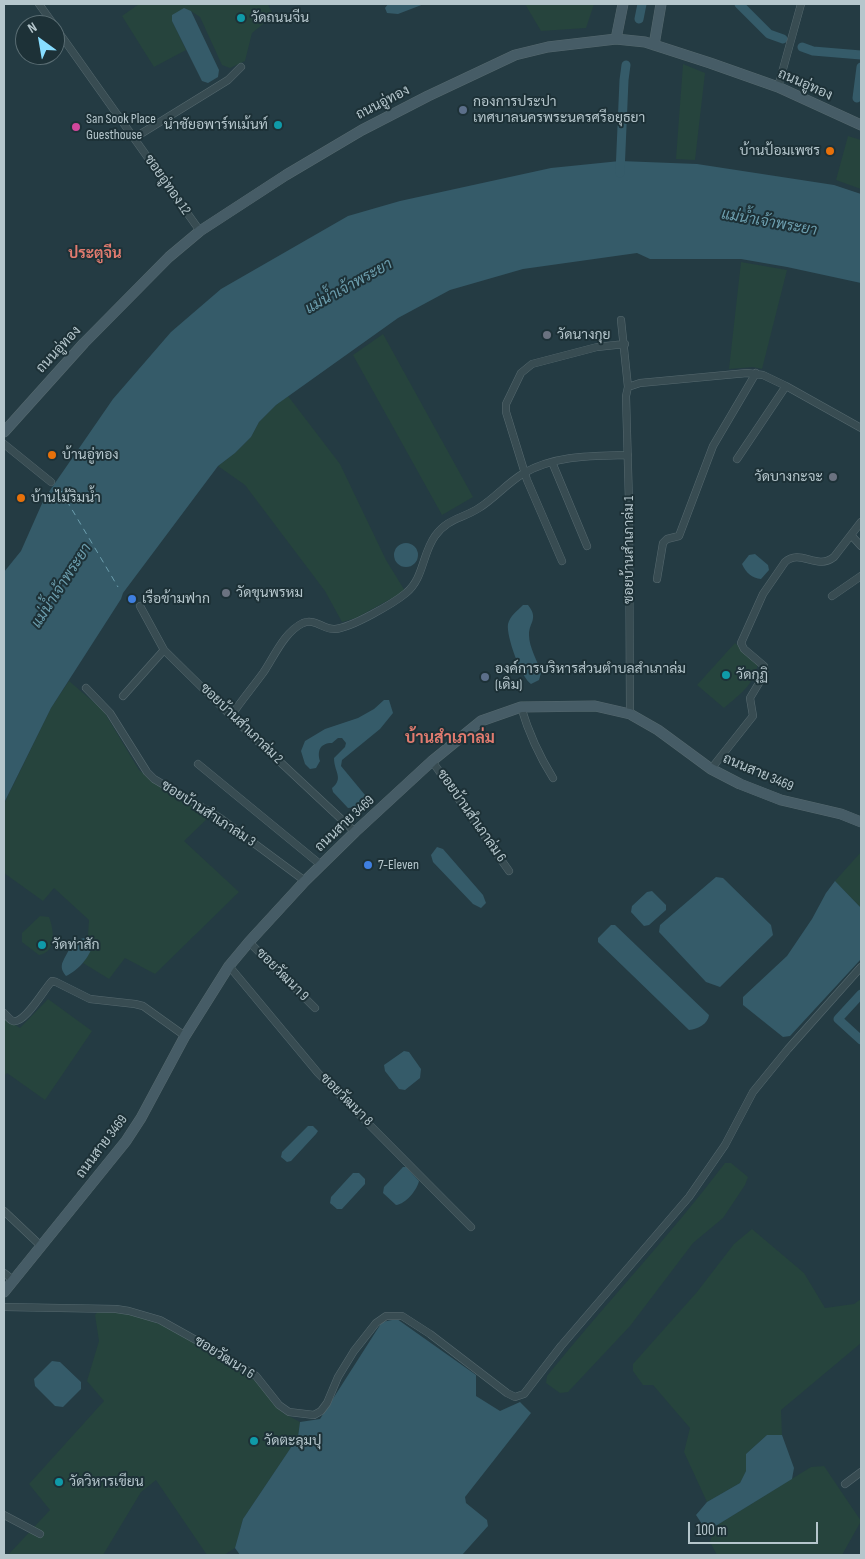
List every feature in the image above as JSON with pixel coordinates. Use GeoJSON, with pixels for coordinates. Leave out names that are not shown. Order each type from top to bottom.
{"type":"FeatureCollection","features":[{"type":"Feature","properties":{"kind":"street","name":"ซอยอู่ทอง 12"},"geometry":{"type":"LineString","coordinates":[[39,4],[46,15]]}},
{"type":"Feature","properties":{"kind":"street"},"geometry":{"type":"LineString","coordinates":[[616,40],[623,4]]}},
{"type":"Feature","properties":{"kind":"street"},"geometry":{"type":"LineString","coordinates":[[654,45],[661,4]]}},
{"type":"Feature","properties":{"kind":"street"},"geometry":{"type":"LineString","coordinates":[[778,87],[801,4]]}},
{"type":"Feature","properties":{"kind":"street","name":"ถนนอู่ทอง"},"geometry":{"type":"LineString","coordinates":[[4,432],[84,343],[169,257],[200,231],[278,180],[362,130],[516,55],[548,47],[616,40],[628,40],[654,45],[778,87],[861,125]]}},
{"type":"Feature","properties":{"kind":"street","name":"ซอยอู่ทอง 12"},"geometry":{"type":"LineString","coordinates":[[65,41],[200,231]]}},
{"type":"Feature","properties":{"kind":"street"},"geometry":{"type":"LineString","coordinates":[[134,138],[216,88],[241,68]]}},
{"type":"Feature","properties":{"kind":"street","name":"ซอยบ้านสำเภาล่ม 1"},"geometry":{"type":"LineString","coordinates":[[621,320],[628,387],[626,396],[630,714]]}},
{"type":"Feature","properties":{"kind":"street"},"geometry":{"type":"LineString","coordinates":[[562,561],[525,473],[506,412],[506,404],[521,373],[532,364],[597,347],[625,344]]}},
{"type":"Feature","properties":{"kind":"street"},"geometry":{"type":"LineString","coordinates":[[628,387],[640,383],[756,373],[786,386],[861,428]]}},
{"type":"Feature","properties":{"kind":"street"},"geometry":{"type":"LineString","coordinates":[[657,579],[664,543],[667,539],[679,536],[713,446],[756,373]]}},
{"type":"Feature","properties":{"kind":"street"},"geometry":{"type":"LineString","coordinates":[[737,459],[786,386]]}},
{"type":"Feature","properties":{"kind":"street"},"geometry":{"type":"LineString","coordinates":[[4,444],[51,482]]}},
{"type":"Feature","properties":{"kind":"street"},"geometry":{"type":"LineString","coordinates":[[230,716],[293,630],[310,621],[333,630],[343,628],[406,594],[420,575],[434,538],[443,527],[488,503],[504,488],[525,473],[552,462],[573,457],[628,455]]}},
{"type":"Feature","properties":{"kind":"street"},"geometry":{"type":"LineString","coordinates":[[552,462],[588,546]]}},
{"type":"Feature","properties":{"kind":"street"},"geometry":{"type":"LineString","coordinates":[[711,768],[751,721],[753,716],[750,698],[766,673],[764,666],[744,649],[741,643],[763,594],[785,562],[790,558],[796,557],[821,563],[828,562],[861,522]]}},
{"type":"Feature","properties":{"kind":"street"},"geometry":{"type":"LineString","coordinates":[[851,535],[861,546]]}},
{"type":"Feature","properties":{"kind":"street"},"geometry":{"type":"LineString","coordinates":[[832,596],[861,576]]}},
{"type":"Feature","properties":{"kind":"street","name":"ซอยบ้านสำเภาล่ม 2"},"geometry":{"type":"LineString","coordinates":[[140,606],[164,650],[230,716],[355,832]]}},
{"type":"Feature","properties":{"kind":"street"},"geometry":{"type":"LineString","coordinates":[[123,696],[164,650]]}},
{"type":"Feature","properties":{"kind":"street","name":"ซอยบ้านสำเภาล่ม 3"},"geometry":{"type":"LineString","coordinates":[[86,688],[110,713],[154,780],[220,818],[305,882]]}},
{"type":"Feature","properties":{"kind":"street","name":"ถนนสาย 3469"},"geometry":{"type":"LineString","coordinates":[[4,1292],[126,1141],[141,1118],[185,1036],[229,966],[249,942],[321,865],[355,832],[432,761],[481,721],[521,707],[595,706],[630,714],[658,730],[711,768],[740,784],[767,795],[841,814],[861,822]]}},
{"type":"Feature","properties":{"kind":"street"},"geometry":{"type":"LineString","coordinates":[[521,707],[528,732],[538,755],[553,778]]}},
{"type":"Feature","properties":{"kind":"street","name":"ซอยบ้านสำเภาล่ม 6"},"geometry":{"type":"LineString","coordinates":[[432,761],[509,871]]}},
{"type":"Feature","properties":{"kind":"street"},"geometry":{"type":"LineString","coordinates":[[198,764],[321,865]]}},
{"type":"Feature","properties":{"kind":"street","name":"ซอยวัฒนา 9"},"geometry":{"type":"LineString","coordinates":[[249,942],[315,1008]]}},
{"type":"Feature","properties":{"kind":"street","name":"ซอยวัฒนา 8"},"geometry":{"type":"LineString","coordinates":[[229,966],[318,1073],[471,1227]]}},
{"type":"Feature","properties":{"kind":"street","name":"ซอยวัฒนา 6"},"geometry":{"type":"LineString","coordinates":[[4,1307],[116,1309],[160,1320],[256,1376],[279,1405],[289,1412],[314,1415],[321,1411],[327,1403],[338,1377],[376,1323],[386,1316],[402,1316],[430,1334],[507,1393],[516,1397],[524,1394],[566,1339],[689,1197],[726,1145],[754,1092],[788,1049],[861,967]]}},
{"type":"Feature","properties":{"kind":"street"},"geometry":{"type":"LineString","coordinates":[[4,1013],[13,1021],[26,1016],[52,981],[90,999],[142,1006],[185,1036]]}},
{"type":"Feature","properties":{"kind":"street"},"geometry":{"type":"LineString","coordinates":[[4,1211],[41,1246]]}},
{"type":"Feature","properties":{"kind":"street"},"geometry":{"type":"LineString","coordinates":[[4,1272],[13,1280]]}},
{"type":"Feature","properties":{"kind":"street"},"geometry":{"type":"LineString","coordinates":[[845,1484],[861,1472]]}},
{"type":"Feature","properties":{"kind":"street"},"geometry":{"type":"LineString","coordinates":[[4,1515],[40,1534]]}},
{"type":"Feature","properties":{"kind":"green space"},"geometry":{"type":"Polygon","coordinates":[[[139,4],[268,4],[273,16],[252,33],[245,61],[230,68],[222,65],[200,17],[191,11],[172,21],[186,50],[154,67],[122,16],[139,4]]]}},
{"type":"Feature","properties":{"kind":"green space"},"geometry":{"type":"Polygon","coordinates":[[[525,4],[594,4],[586,28],[541,31],[525,4]]]}},
{"type":"Feature","properties":{"kind":"green space"},"geometry":{"type":"Polygon","coordinates":[[[683,64],[705,73],[695,160],[676,159],[683,64]]]}},
{"type":"Feature","properties":{"kind":"green space"},"geometry":{"type":"Polygon","coordinates":[[[848,136],[861,140],[861,189],[836,180],[848,136]]]}},
{"type":"Feature","properties":{"kind":"green space"},"geometry":{"type":"Polygon","coordinates":[[[741,262],[787,270],[762,369],[753,367],[729,369],[741,262]]]}},
{"type":"Feature","properties":{"kind":"green space"},"geometry":{"type":"Polygon","coordinates":[[[383,334],[473,497],[442,515],[353,355],[383,334]]]}},
{"type":"Feature","properties":{"kind":"green space"},"geometry":{"type":"Polygon","coordinates":[[[288,396],[340,464],[386,560],[405,591],[356,618],[342,622],[325,591],[245,485],[218,466],[251,437],[259,422],[288,396]]]}},
{"type":"Feature","properties":{"kind":"green space"},"geometry":{"type":"Polygon","coordinates":[[[735,643],[758,664],[749,684],[724,708],[697,685],[735,643]]]}},
{"type":"Feature","properties":{"kind":"green space"},"geometry":{"type":"Polygon","coordinates":[[[69,681],[103,710],[139,770],[156,783],[210,816],[184,841],[239,892],[155,974],[125,958],[109,979],[83,963],[93,947],[93,941],[88,937],[89,920],[54,888],[43,901],[4,873],[4,804],[51,708],[69,681]]]}},
{"type":"Feature","properties":{"kind":"green space"},"geometry":{"type":"Polygon","coordinates":[[[861,852],[861,908],[835,881],[861,852]]]}},
{"type":"Feature","properties":{"kind":"green space"},"geometry":{"type":"Polygon","coordinates":[[[40,916],[49,917],[53,940],[49,950],[39,955],[22,942],[22,933],[40,916]]]}},
{"type":"Feature","properties":{"kind":"green space"},"geometry":{"type":"Polygon","coordinates":[[[48,999],[92,1031],[45,1100],[7,1073],[4,1076],[4,1018],[20,1028],[48,999]]]}},
{"type":"Feature","properties":{"kind":"green space"},"geometry":{"type":"Polygon","coordinates":[[[725,1163],[731,1163],[748,1177],[745,1185],[723,1218],[693,1243],[630,1326],[568,1392],[560,1393],[546,1383],[547,1376],[682,1217],[725,1163]]]}},
{"type":"Feature","properties":{"kind":"green space"},"geometry":{"type":"Polygon","coordinates":[[[752,1229],[804,1273],[825,1308],[854,1304],[861,1299],[861,1343],[781,1410],[782,1435],[767,1435],[746,1454],[746,1471],[740,1483],[707,1502],[684,1452],[690,1428],[653,1385],[643,1385],[633,1371],[633,1364],[697,1292],[734,1244],[752,1229]]]}},
{"type":"Feature","properties":{"kind":"green space"},"geometry":{"type":"Polygon","coordinates":[[[98,1311],[127,1313],[162,1325],[223,1357],[259,1384],[283,1413],[300,1422],[298,1437],[243,1519],[235,1548],[224,1555],[207,1555],[156,1480],[141,1492],[103,1555],[8,1555],[50,1510],[29,1484],[104,1401],[87,1381],[99,1341],[95,1315],[98,1311]]]}},
{"type":"Feature","properties":{"kind":"green space"},"geometry":{"type":"Polygon","coordinates":[[[824,1466],[861,1521],[842,1555],[717,1555],[710,1542],[714,1527],[811,1467],[824,1466]]]}},
{"type":"Feature","properties":{"kind":"water"},"geometry":{"type":"Polygon","coordinates":[[[388,4],[424,4],[398,14],[387,13],[385,8],[388,4]]]}},
{"type":"Feature","properties":{"kind":"water"},"geometry":{"type":"Polygon","coordinates":[[[184,8],[191,11],[219,70],[218,77],[208,83],[202,81],[172,21],[172,15],[184,8]]]}},
{"type":"Feature","properties":{"kind":"water","name":"แม่น้ำเจ้าพระยา"},"geometry":{"type":"Polygon","coordinates":[[[620,161],[697,164],[834,185],[861,194],[861,283],[741,259],[650,259],[637,253],[523,269],[450,290],[398,318],[276,405],[259,422],[251,437],[218,466],[123,593],[51,708],[4,803],[4,572],[21,551],[44,499],[113,399],[171,332],[221,289],[348,216],[400,201],[551,168],[620,161]]]}},
{"type":"Feature","properties":{"kind":"water"},"geometry":{"type":"Polygon","coordinates":[[[406,543],[415,546],[418,555],[415,564],[406,567],[397,564],[394,555],[397,546],[406,543]]]}},
{"type":"Feature","properties":{"kind":"water"},"geometry":{"type":"Polygon","coordinates":[[[755,554],[768,565],[769,570],[761,579],[750,574],[742,564],[749,555],[755,554]]]}},
{"type":"Feature","properties":{"kind":"water"},"geometry":{"type":"Polygon","coordinates":[[[523,605],[528,605],[533,614],[529,640],[541,673],[539,680],[531,684],[519,665],[508,630],[510,618],[523,605]]]}},
{"type":"Feature","properties":{"kind":"water"},"geometry":{"type":"Polygon","coordinates":[[[384,700],[389,700],[393,713],[380,729],[342,760],[341,766],[365,795],[365,799],[357,807],[348,808],[333,792],[332,788],[338,778],[334,758],[345,747],[346,743],[342,738],[338,738],[320,748],[320,761],[316,768],[310,769],[305,764],[301,751],[305,741],[325,729],[358,718],[374,709],[384,700]]]}},
{"type":"Feature","properties":{"kind":"water"},"geometry":{"type":"Polygon","coordinates":[[[437,847],[443,849],[483,895],[486,903],[481,908],[473,904],[433,862],[431,855],[437,847]]]}},
{"type":"Feature","properties":{"kind":"water"},"geometry":{"type":"Polygon","coordinates":[[[716,877],[723,878],[771,925],[773,935],[720,987],[706,982],[659,932],[660,925],[716,877]]]}},
{"type":"Feature","properties":{"kind":"water"},"geometry":{"type":"Polygon","coordinates":[[[835,881],[861,908],[861,959],[790,1036],[783,1037],[743,1005],[743,997],[787,956],[835,881]]]}},
{"type":"Feature","properties":{"kind":"water"},"geometry":{"type":"Polygon","coordinates":[[[652,891],[666,905],[666,910],[649,925],[644,926],[631,912],[632,906],[647,892],[652,891]]]}},
{"type":"Feature","properties":{"kind":"water"},"geometry":{"type":"Polygon","coordinates":[[[611,925],[615,925],[709,1015],[705,1023],[689,1030],[598,942],[598,938],[611,925]]]}},
{"type":"Feature","properties":{"kind":"water"},"geometry":{"type":"Polygon","coordinates":[[[88,937],[93,941],[88,956],[80,966],[66,976],[62,966],[68,951],[76,940],[88,937]]]}},
{"type":"Feature","properties":{"kind":"water"},"geometry":{"type":"Polygon","coordinates":[[[404,1051],[409,1052],[421,1069],[420,1078],[405,1090],[399,1089],[385,1071],[384,1065],[404,1051]]]}},
{"type":"Feature","properties":{"kind":"water"},"geometry":{"type":"Polygon","coordinates":[[[308,1126],[313,1126],[318,1131],[291,1161],[287,1162],[281,1157],[282,1152],[308,1126]]]}},
{"type":"Feature","properties":{"kind":"water"},"geometry":{"type":"Polygon","coordinates":[[[403,1167],[406,1167],[419,1181],[411,1196],[404,1202],[396,1205],[383,1193],[384,1187],[403,1167]]]}},
{"type":"Feature","properties":{"kind":"water"},"geometry":{"type":"Polygon","coordinates":[[[353,1173],[359,1173],[365,1179],[365,1184],[342,1209],[337,1209],[330,1203],[331,1197],[353,1173]]]}},
{"type":"Feature","properties":{"kind":"water"},"geometry":{"type":"Polygon","coordinates":[[[397,1319],[476,1375],[476,1396],[500,1411],[520,1402],[531,1413],[465,1497],[466,1503],[487,1520],[488,1526],[462,1555],[240,1555],[235,1548],[243,1519],[298,1437],[300,1422],[320,1419],[382,1322],[397,1319]]]}},
{"type":"Feature","properties":{"kind":"water"},"geometry":{"type":"Polygon","coordinates":[[[52,1361],[60,1362],[81,1382],[81,1389],[63,1407],[55,1406],[35,1386],[34,1379],[52,1361]]]}},
{"type":"Feature","properties":{"kind":"water"},"geometry":{"type":"Polygon","coordinates":[[[767,1435],[782,1435],[794,1468],[792,1479],[714,1527],[702,1524],[696,1515],[707,1502],[740,1483],[746,1471],[746,1454],[767,1435]]]}},
{"type":"Feature","properties":{"kind":"waterway"},"geometry":{"type":"LineString","coordinates":[[639,19],[642,4]]}},
{"type":"Feature","properties":{"kind":"waterway"},"geometry":{"type":"LineString","coordinates":[[739,4],[769,34],[783,39]]}},
{"type":"Feature","properties":{"kind":"waterway"},"geometry":{"type":"LineString","coordinates":[[802,47],[813,51],[861,55]]}},
{"type":"Feature","properties":{"kind":"waterway"},"geometry":{"type":"LineString","coordinates":[[620,173],[626,65]]}},
{"type":"Feature","properties":{"kind":"waterway"},"geometry":{"type":"LineString","coordinates":[[857,98],[861,67]]}},
{"type":"Feature","properties":{"kind":"waterway"},"geometry":{"type":"LineString","coordinates":[[861,994],[838,1019],[861,1040]]}},
{"type":"Feature","properties":{"kind":"ferry route"},"geometry":{"type":"LineString","coordinates":[[61,491],[118,587]]}},
{"type":"Feature","properties":{"kind":"place","name":"วัดถนนจีน"},"geometry":{"type":"Point","coordinates":[241,18]}},
{"type":"Feature","properties":{"kind":"place","name":"กองการประปา เทศบาลนครพระนครศรีอยุธยา"},"geometry":{"type":"Point","coordinates":[463,110]}},
{"type":"Feature","properties":{"kind":"place","name":"นำชัยอพาร์ทเม้นท์"},"geometry":{"type":"Point","coordinates":[278,125]}},
{"type":"Feature","properties":{"kind":"place","name":"San Sook Place Guesthouse"},"geometry":{"type":"Point","coordinates":[76,127]}},
{"type":"Feature","properties":{"kind":"place","name":"บ้านป้อมเพชร"},"geometry":{"type":"Point","coordinates":[830,151]}},
{"type":"Feature","properties":{"kind":"place","name":"วัดนางกุย"},"geometry":{"type":"Point","coordinates":[547,335]}},
{"type":"Feature","properties":{"kind":"place","name":"บ้านอู่ทอง"},"geometry":{"type":"Point","coordinates":[52,455]}},
{"type":"Feature","properties":{"kind":"place","name":"วัดบางกะจะ"},"geometry":{"type":"Point","coordinates":[833,477]}},
{"type":"Feature","properties":{"kind":"place","name":"บ้านไม้ริมน้ำ"},"geometry":{"type":"Point","coordinates":[21,498]}},
{"type":"Feature","properties":{"kind":"place","name":"วัดขุนพรหม"},"geometry":{"type":"Point","coordinates":[226,593]}},
{"type":"Feature","properties":{"kind":"place","name":"เรือข้ามฟาก"},"geometry":{"type":"Point","coordinates":[132,599]}},
{"type":"Feature","properties":{"kind":"place","name":"วัดกุฏิ"},"geometry":{"type":"Point","coordinates":[726,675]}},
{"type":"Feature","properties":{"kind":"place","name":"องค์การบริหารส่วนตำบลสำเภาล่ม (เดิม)"},"geometry":{"type":"Point","coordinates":[485,677]}},
{"type":"Feature","properties":{"kind":"place","name":"7-Eleven"},"geometry":{"type":"Point","coordinates":[368,865]}},
{"type":"Feature","properties":{"kind":"place","name":"วัดท่าสัก"},"geometry":{"type":"Point","coordinates":[42,945]}},
{"type":"Feature","properties":{"kind":"place","name":"วัดตะลุมปุ"},"geometry":{"type":"Point","coordinates":[254,1441]}},
{"type":"Feature","properties":{"kind":"place","name":"วัดวิหารเขียน"},"geometry":{"type":"Point","coordinates":[59,1482]}},
{"type":"Feature","properties":{"kind":"district","name":"ประตูจีน"},"geometry":{"type":"Point","coordinates":[95,254]}},
{"type":"Feature","properties":{"kind":"district","name":"บ้านสำเภาล่ม"},"geometry":{"type":"Point","coordinates":[450,739]}}]}
